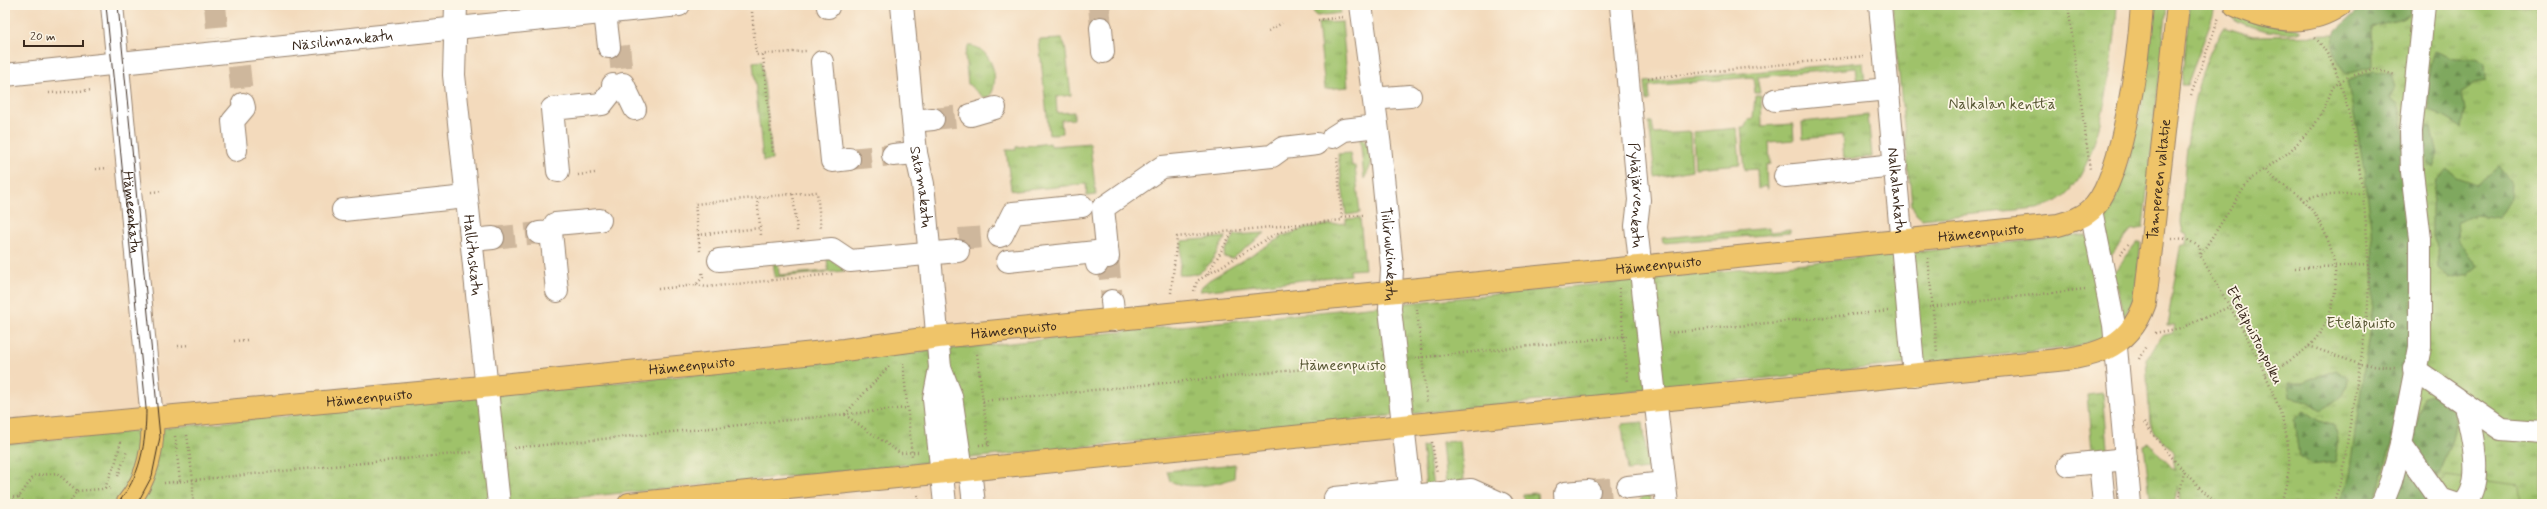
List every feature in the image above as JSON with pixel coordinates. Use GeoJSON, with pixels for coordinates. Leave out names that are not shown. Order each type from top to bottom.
{"type":"FeatureCollection","features":[{"type":"Feature","properties":{"kind":"main road"},"geometry":{"type":"LineString","coordinates":[[2091,210],[2104,192],[2120,140],[2136,66],[2142,5]]}},
{"type":"Feature","properties":{"kind":"main road","name":"Tampereen valtatie"},"geometry":{"type":"LineString","coordinates":[[2116,344],[2135,325],[2145,303],[2178,5]]}},
{"type":"Feature","properties":{"kind":"main road"},"geometry":{"type":"LineString","coordinates":[[2236,5],[2263,16],[2290,20],[2321,16],[2340,5]]}},
{"type":"Feature","properties":{"kind":"main road","name":"Hämeenpuisto"},"geometry":{"type":"LineString","coordinates":[[5,432],[152,419],[844,350],[1108,311],[1391,293],[2058,225],[2074,220],[2091,210]]}},
{"type":"Feature","properties":{"kind":"main road"},"geometry":{"type":"LineString","coordinates":[[629,504],[2078,358],[2098,354],[2116,344]]}},
{"type":"Feature","properties":{"kind":"main road"},"geometry":{"type":"LineString","coordinates":[[120,493],[140,485],[148,465],[152,442],[152,419]]}},
{"type":"Feature","properties":{"kind":"street","name":"Hämeenkatu"},"geometry":{"type":"LineString","coordinates":[[112,5],[152,419]]}},
{"type":"Feature","properties":{"kind":"street","name":"Hallituskatu"},"geometry":{"type":"LineString","coordinates":[[456,5],[454,75],[499,504]]}},
{"type":"Feature","properties":{"kind":"street","name":"Näsilinnankatu"},"geometry":{"type":"LineString","coordinates":[[5,75],[455,30],[600,11],[679,5]]}},
{"type":"Feature","properties":{"kind":"street","name":"Satamakatu"},"geometry":{"type":"LineString","coordinates":[[902,5],[923,120],[916,153],[923,184],[938,337],[940,368],[934,399],[958,471],[974,504]]}},
{"type":"Feature","properties":{"kind":"street","name":"Pyhäjärvenkatu"},"geometry":{"type":"LineString","coordinates":[[1621,5],[1615,38],[1623,121],[1639,200],[1636,226],[1642,268],[1665,487]]}},
{"type":"Feature","properties":{"kind":"street","name":"Nalkalankatu"},"geometry":{"type":"LineString","coordinates":[[1880,5],[1896,165],[1914,375]]}},
{"type":"Feature","properties":{"kind":"street"},"geometry":{"type":"LineString","coordinates":[[2382,504],[2391,481],[2401,444],[2414,368],[2420,347],[2421,273],[2411,123],[2424,5]]}},
{"type":"Feature","properties":{"kind":"street"},"geometry":{"type":"LineString","coordinates":[[600,11],[614,47]]}},
{"type":"Feature","properties":{"kind":"street","name":"Tiiliruukinkatu"},"geometry":{"type":"LineString","coordinates":[[1352,11],[1365,46],[1379,136],[1392,268],[1390,309],[1412,497]]}},
{"type":"Feature","properties":{"kind":"street"},"geometry":{"type":"LineString","coordinates":[[1101,28],[1103,52]]}},
{"type":"Feature","properties":{"kind":"street"},"geometry":{"type":"LineString","coordinates":[[822,62],[832,161],[849,159]]}},
{"type":"Feature","properties":{"kind":"street"},"geometry":{"type":"LineString","coordinates":[[567,173],[552,109],[602,104],[618,84],[635,109]]}},
{"type":"Feature","properties":{"kind":"street"},"geometry":{"type":"LineString","coordinates":[[1775,100],[1888,90]]}},
{"type":"Feature","properties":{"kind":"street"},"geometry":{"type":"LineString","coordinates":[[1374,97],[1384,98],[1410,96]]}},
{"type":"Feature","properties":{"kind":"street"},"geometry":{"type":"LineString","coordinates":[[236,150],[233,121],[244,108],[243,104]]}},
{"type":"Feature","properties":{"kind":"street"},"geometry":{"type":"LineString","coordinates":[[971,115],[995,108]]}},
{"type":"Feature","properties":{"kind":"street"},"geometry":{"type":"LineString","coordinates":[[1008,261],[1096,252],[1103,260],[1103,208],[1162,167],[1272,156],[1283,148],[1329,145],[1344,130],[1379,136]]}},
{"type":"Feature","properties":{"kind":"street"},"geometry":{"type":"LineString","coordinates":[[893,155],[916,153]]}},
{"type":"Feature","properties":{"kind":"street"},"geometry":{"type":"LineString","coordinates":[[1785,176],[1896,165]]}},
{"type":"Feature","properties":{"kind":"street"},"geometry":{"type":"LineString","coordinates":[[343,210],[466,198]]}},
{"type":"Feature","properties":{"kind":"street"},"geometry":{"type":"LineString","coordinates":[[999,236],[1002,235],[1013,212],[1082,206]]}},
{"type":"Feature","properties":{"kind":"street"},"geometry":{"type":"LineString","coordinates":[[2091,210],[2114,325],[2130,504]]}},
{"type":"Feature","properties":{"kind":"street"},"geometry":{"type":"LineString","coordinates":[[557,291],[545,233],[555,224],[600,220]]}},
{"type":"Feature","properties":{"kind":"street"},"geometry":{"type":"LineString","coordinates":[[471,240],[492,238]]}},
{"type":"Feature","properties":{"kind":"street"},"geometry":{"type":"LineString","coordinates":[[710,261],[832,249],[850,261],[929,248],[959,245]]}},
{"type":"Feature","properties":{"kind":"street"},"geometry":{"type":"LineString","coordinates":[[2414,368],[2466,406],[2501,429],[2542,432]]}},
{"type":"Feature","properties":{"kind":"street"},"geometry":{"type":"LineString","coordinates":[[2462,504],[2471,497],[2475,474],[2472,434],[2466,406]]}},
{"type":"Feature","properties":{"kind":"street"},"geometry":{"type":"LineString","coordinates":[[2401,444],[2440,499],[2455,504]]}},
{"type":"Feature","properties":{"kind":"street"},"geometry":{"type":"LineString","coordinates":[[2069,465],[2126,460]]}},
{"type":"Feature","properties":{"kind":"street"},"geometry":{"type":"LineString","coordinates":[[2100,462],[2104,504]]}},
{"type":"Feature","properties":{"kind":"street","name":"Satamakatu"},"geometry":{"type":"LineString","coordinates":[[946,504],[958,471]]}},
{"type":"Feature","properties":{"kind":"street"},"geometry":{"type":"LineString","coordinates":[[1628,483],[1665,487]]}},
{"type":"Feature","properties":{"kind":"street"},"geometry":{"type":"LineString","coordinates":[[1336,504],[1335,498],[1412,497],[1472,490],[1502,504]]}},
{"type":"Feature","properties":{"kind":"street"},"geometry":{"type":"LineString","coordinates":[[1566,504],[1565,493],[1589,490]]}},
{"type":"Feature","properties":{"kind":"path"},"geometry":{"type":"LineString","coordinates":[[2068,5],[2091,173]]}},
{"type":"Feature","properties":{"kind":"path"},"geometry":{"type":"LineString","coordinates":[[2534,5],[2542,17]]}},
{"type":"Feature","properties":{"kind":"path"},"geometry":{"type":"LineString","coordinates":[[1318,20],[1352,11]]}},
{"type":"Feature","properties":{"kind":"path"},"geometry":{"type":"LineString","coordinates":[[752,12],[756,55],[801,51],[813,52],[822,62]]}},
{"type":"Feature","properties":{"kind":"path"},"geometry":{"type":"LineString","coordinates":[[1268,31],[1282,23]]}},
{"type":"Feature","properties":{"kind":"path"},"geometry":{"type":"LineString","coordinates":[[2312,35],[2327,49],[2347,101],[2362,193],[2368,265],[2368,305],[2342,475],[2335,498],[2330,504]]}},
{"type":"Feature","properties":{"kind":"path"},"geometry":{"type":"LineString","coordinates":[[763,55],[773,153]]}},
{"type":"Feature","properties":{"kind":"path"},"geometry":{"type":"LineString","coordinates":[[1642,78],[1868,56]]}},
{"type":"Feature","properties":{"kind":"path"},"geometry":{"type":"LineString","coordinates":[[2200,255],[2246,184],[2302,141],[2320,118],[2333,87],[2340,82],[2373,69]]}},
{"type":"Feature","properties":{"kind":"path"},"geometry":{"type":"LineString","coordinates":[[1329,145],[1342,217]]}},
{"type":"Feature","properties":{"kind":"path"},"geometry":{"type":"LineString","coordinates":[[2265,169],[2270,176],[2304,201],[2326,233],[2336,266],[2332,304],[2322,328],[2309,346],[2266,375]]}},
{"type":"Feature","properties":{"kind":"path"},"geometry":{"type":"LineString","coordinates":[[567,173],[595,173]]}},
{"type":"Feature","properties":{"kind":"path"},"geometry":{"type":"LineString","coordinates":[[145,193],[163,191]]}},
{"type":"Feature","properties":{"kind":"path"},"geometry":{"type":"LineString","coordinates":[[696,285],[710,261],[698,235],[695,204],[817,192],[823,249]]}},
{"type":"Feature","properties":{"kind":"path"},"geometry":{"type":"LineString","coordinates":[[2304,201],[2313,196],[2362,193]]}},
{"type":"Feature","properties":{"kind":"path"},"geometry":{"type":"LineString","coordinates":[[793,194],[799,252]]}},
{"type":"Feature","properties":{"kind":"path"},"geometry":{"type":"LineString","coordinates":[[757,198],[763,256]]}},
{"type":"Feature","properties":{"kind":"path"},"geometry":{"type":"LineString","coordinates":[[1171,299],[1177,237],[1342,220],[1342,217],[1363,215]]}},
{"type":"Feature","properties":{"kind":"path"},"geometry":{"type":"LineString","coordinates":[[1192,297],[1197,281],[1275,234],[1304,224]]}},
{"type":"Feature","properties":{"kind":"path"},"geometry":{"type":"LineString","coordinates":[[698,235],[760,228]]}},
{"type":"Feature","properties":{"kind":"path"},"geometry":{"type":"LineString","coordinates":[[1207,275],[1233,231]]}},
{"type":"Feature","properties":{"kind":"path"},"geometry":{"type":"LineString","coordinates":[[2117,257],[2134,237]]}},
{"type":"Feature","properties":{"kind":"path","name":"Eteläpuistonpolku"},"geometry":{"type":"LineString","coordinates":[[2173,238],[2181,237],[2200,248],[2200,255],[2266,375],[2287,440],[2289,472],[2281,504]]}},
{"type":"Feature","properties":{"kind":"path"},"geometry":{"type":"LineString","coordinates":[[1928,257],[1939,372]]}},
{"type":"Feature","properties":{"kind":"path"},"geometry":{"type":"LineString","coordinates":[[2295,268],[2368,265]]}},
{"type":"Feature","properties":{"kind":"path"},"geometry":{"type":"LineString","coordinates":[[658,289],[696,285],[707,287],[812,277]]}},
{"type":"Feature","properties":{"kind":"path"},"geometry":{"type":"LineString","coordinates":[[1618,282],[1629,391]]}},
{"type":"Feature","properties":{"kind":"path"},"geometry":{"type":"LineString","coordinates":[[1927,308],[1933,306],[2085,289]]}},
{"type":"Feature","properties":{"kind":"path"},"geometry":{"type":"LineString","coordinates":[[1417,303],[1420,358],[1429,424]]}},
{"type":"Feature","properties":{"kind":"path"},"geometry":{"type":"LineString","coordinates":[[2155,333],[2181,328],[2229,307]]}},
{"type":"Feature","properties":{"kind":"path"},"geometry":{"type":"LineString","coordinates":[[1663,333],[1894,312]]}},
{"type":"Feature","properties":{"kind":"path"},"geometry":{"type":"LineString","coordinates":[[1408,359],[1630,336]]}},
{"type":"Feature","properties":{"kind":"path"},"geometry":{"type":"LineString","coordinates":[[234,341],[247,340]]}},
{"type":"Feature","properties":{"kind":"path"},"geometry":{"type":"LineString","coordinates":[[844,415],[903,454],[912,452],[902,353],[904,341]]}},
{"type":"Feature","properties":{"kind":"path"},"geometry":{"type":"LineString","coordinates":[[178,346],[190,345]]}},
{"type":"Feature","properties":{"kind":"path"},"geometry":{"type":"LineString","coordinates":[[976,345],[988,444]]}},
{"type":"Feature","properties":{"kind":"path"},"geometry":{"type":"LineString","coordinates":[[2309,346],[2359,364],[2414,368]]}},
{"type":"Feature","properties":{"kind":"path"},"geometry":{"type":"LineString","coordinates":[[844,415],[893,361]]}},
{"type":"Feature","properties":{"kind":"path"},"geometry":{"type":"LineString","coordinates":[[983,401],[1382,361]]}},
{"type":"Feature","properties":{"kind":"path"},"geometry":{"type":"LineString","coordinates":[[510,448],[907,408]]}},
{"type":"Feature","properties":{"kind":"path"},"geometry":{"type":"LineString","coordinates":[[2142,420],[2184,472],[2217,504]]}},
{"type":"Feature","properties":{"kind":"path"},"geometry":{"type":"LineString","coordinates":[[175,434],[180,481]]}},
{"type":"Feature","properties":{"kind":"path"},"geometry":{"type":"LineString","coordinates":[[187,434],[193,480],[193,504]]}},
{"type":"Feature","properties":{"kind":"path"},"geometry":{"type":"LineString","coordinates":[[105,488],[116,461],[121,437]]}},
{"type":"Feature","properties":{"kind":"path"},"geometry":{"type":"LineString","coordinates":[[19,497],[34,476],[57,473],[77,491],[105,488],[120,493],[129,445]]}},
{"type":"Feature","properties":{"kind":"path"},"geometry":{"type":"LineString","coordinates":[[158,484],[478,452]]}},
{"type":"Feature","properties":{"kind":"path"},"geometry":{"type":"LineString","coordinates":[[2542,471],[2542,503]]}},
{"type":"Feature","properties":{"kind":"path"},"geometry":{"type":"LineString","coordinates":[[2178,504],[2184,472]]}},
{"type":"Feature","properties":{"kind":"path"},"geometry":{"type":"LineString","coordinates":[[68,504],[77,491]]}},
{"type":"Feature","properties":{"kind":"path"},"geometry":{"type":"LineString","coordinates":[[918,493],[919,504]]}},
{"type":"Feature","properties":{"kind":"path"},"geometry":{"type":"LineString","coordinates":[[5,498],[19,497],[26,504]]}},
{"type":"Feature","properties":{"kind":"green space"},"geometry":{"type":"Polygon","coordinates":[[[1317,5],[1340,5],[1340,13],[1317,16],[1314,14],[1313,7],[1317,5]]]}},
{"type":"Feature","properties":{"kind":"green space","name":"Nalkalan kenttä"},"geometry":{"type":"Polygon","coordinates":[[[1892,5],[2117,5],[2110,76],[2105,103],[2090,154],[2080,176],[2069,192],[2054,203],[2037,208],[1922,219],[1916,214],[1912,205],[1892,5]]]}},
{"type":"Feature","properties":{"kind":"green space"},"geometry":{"type":"Polygon","coordinates":[[[2154,5],[2167,5],[2143,228],[2131,230],[2109,257],[2100,227],[2113,205],[2132,150],[2144,89],[2154,5]]]}},
{"type":"Feature","properties":{"kind":"green space"},"geometry":{"type":"Polygon","coordinates":[[[2190,5],[2215,5],[2213,16],[2187,85],[2181,85],[2190,5]]]}},
{"type":"Feature","properties":{"kind":"green space"},"geometry":{"type":"Polygon","coordinates":[[[2254,5],[2326,5],[2300,13],[2254,5]]]}},
{"type":"Feature","properties":{"kind":"green space"},"geometry":{"type":"Polygon","coordinates":[[[2364,5],[2412,5],[2411,13],[2406,17],[2372,27],[2373,67],[2345,74],[2334,53],[2334,36],[2336,30],[2364,5]]]}},
{"type":"Feature","properties":{"kind":"green space","name":"Eteläpuisto"},"geometry":{"type":"Polygon","coordinates":[[[2394,5],[2542,5],[2542,504],[2179,504],[2177,487],[2173,504],[2151,504],[2144,445],[2149,443],[2175,471],[2173,452],[2153,430],[2150,423],[2146,360],[2161,336],[2173,333],[2175,325],[2167,325],[2180,248],[2182,244],[2187,245],[2188,234],[2183,232],[2181,224],[2184,174],[2190,123],[2195,97],[2211,50],[2223,28],[2253,36],[2334,35],[2394,5]]]}},
{"type":"Feature","properties":{"kind":"green space"},"geometry":{"type":"Polygon","coordinates":[[[2231,15],[2301,30],[2288,33],[2265,30],[2243,24],[2231,15]]]}},
{"type":"Feature","properties":{"kind":"green space"},"geometry":{"type":"Polygon","coordinates":[[[1342,22],[1348,87],[1325,89],[1318,23],[1342,22]]]}},
{"type":"Feature","properties":{"kind":"green space"},"geometry":{"type":"Polygon","coordinates":[[[1062,39],[1065,45],[1071,95],[1056,97],[1057,113],[1074,112],[1074,119],[1061,120],[1062,133],[1049,135],[1039,40],[1062,39]]]}},
{"type":"Feature","properties":{"kind":"green space"},"geometry":{"type":"Polygon","coordinates":[[[968,46],[976,47],[983,51],[992,66],[994,83],[993,90],[989,97],[983,97],[968,84],[965,55],[968,46]]]}},
{"type":"Feature","properties":{"kind":"green space"},"geometry":{"type":"Polygon","coordinates":[[[2434,51],[2455,59],[2476,59],[2485,63],[2486,81],[2475,83],[2462,92],[2465,110],[2462,128],[2431,110],[2428,80],[2434,51]]]}},
{"type":"Feature","properties":{"kind":"green space"},"geometry":{"type":"Polygon","coordinates":[[[762,61],[772,160],[763,161],[753,62],[762,61]]]}},
{"type":"Feature","properties":{"kind":"green space"},"geometry":{"type":"Polygon","coordinates":[[[1863,62],[1865,84],[1858,82],[1856,68],[1757,77],[1760,93],[1755,93],[1753,77],[1649,86],[1650,100],[1647,101],[1645,82],[1863,62]]]}},
{"type":"Feature","properties":{"kind":"green space"},"geometry":{"type":"Polygon","coordinates":[[[2374,71],[2391,74],[2395,88],[2390,98],[2398,104],[2402,118],[2410,226],[2412,298],[2410,334],[2407,370],[2401,405],[2374,504],[2338,504],[2348,482],[2373,306],[2372,249],[2367,193],[2347,81],[2374,71]]]}},
{"type":"Feature","properties":{"kind":"green space"},"geometry":{"type":"Polygon","coordinates":[[[1755,96],[1761,96],[1762,126],[1793,124],[1794,140],[1769,142],[1770,164],[1766,165],[1767,190],[1765,186],[1758,189],[1757,169],[1745,170],[1741,127],[1744,127],[1748,120],[1753,119],[1755,96]]]}},
{"type":"Feature","properties":{"kind":"green space"},"geometry":{"type":"Polygon","coordinates":[[[1868,115],[1872,157],[1844,159],[1842,135],[1803,139],[1802,122],[1868,115]]]}},
{"type":"Feature","properties":{"kind":"green space"},"geometry":{"type":"Polygon","coordinates":[[[1649,122],[1652,122],[1654,134],[1690,132],[1692,170],[1655,177],[1649,122]]]}},
{"type":"Feature","properties":{"kind":"green space"},"geometry":{"type":"Polygon","coordinates":[[[2427,126],[2432,128],[2438,154],[2433,168],[2427,164],[2425,154],[2424,140],[2427,126]]]}},
{"type":"Feature","properties":{"kind":"green space"},"geometry":{"type":"Polygon","coordinates":[[[1737,128],[1740,164],[1695,168],[1693,132],[1737,128]]]}},
{"type":"Feature","properties":{"kind":"green space"},"geometry":{"type":"Polygon","coordinates":[[[1360,136],[1371,152],[1372,156],[1370,167],[1364,179],[1360,136]]]}},
{"type":"Feature","properties":{"kind":"green space"},"geometry":{"type":"Polygon","coordinates":[[[1050,143],[1051,146],[1090,143],[1096,195],[1087,196],[1086,184],[1015,191],[1011,189],[1006,150],[1016,150],[1016,147],[1050,143]]]}},
{"type":"Feature","properties":{"kind":"green space"},"geometry":{"type":"Polygon","coordinates":[[[1350,153],[1352,166],[1355,166],[1360,213],[1346,215],[1338,154],[1350,153]]]}},
{"type":"Feature","properties":{"kind":"green space"},"geometry":{"type":"Polygon","coordinates":[[[2499,166],[2511,181],[2510,200],[2499,218],[2476,215],[2457,222],[2459,240],[2478,266],[2467,275],[2449,279],[2439,268],[2438,249],[2432,237],[2432,208],[2436,179],[2448,168],[2456,178],[2476,185],[2499,166]]]}},
{"type":"Feature","properties":{"kind":"green space"},"geometry":{"type":"Polygon","coordinates":[[[1360,218],[1365,269],[1350,270],[1350,275],[1200,291],[1201,287],[1209,280],[1285,235],[1311,227],[1346,223],[1346,219],[1360,218]]]}},
{"type":"Feature","properties":{"kind":"green space"},"geometry":{"type":"Polygon","coordinates":[[[1769,228],[1770,232],[1790,230],[1790,233],[1663,243],[1662,238],[1769,228]]]}},
{"type":"Feature","properties":{"kind":"green space"},"geometry":{"type":"Polygon","coordinates":[[[1265,233],[1232,259],[1224,257],[1225,251],[1235,235],[1265,233]]]}},
{"type":"Feature","properties":{"kind":"green space","name":"Hämeenpuisto"},"geometry":{"type":"Polygon","coordinates":[[[2087,235],[2105,333],[2102,337],[2077,347],[512,504],[5,504],[5,444],[2087,235]]]}},
{"type":"Feature","properties":{"kind":"green space"},"geometry":{"type":"Polygon","coordinates":[[[1226,237],[1213,259],[1203,270],[1189,275],[1179,275],[1182,241],[1226,237]]]}},
{"type":"Feature","properties":{"kind":"green space"},"geometry":{"type":"Polygon","coordinates":[[[2141,242],[2135,296],[2124,317],[2113,273],[2137,243],[2141,242]]]}},
{"type":"Feature","properties":{"kind":"green space"},"geometry":{"type":"Polygon","coordinates":[[[827,256],[845,271],[775,277],[773,260],[778,260],[779,275],[828,271],[827,256]]]}},
{"type":"Feature","properties":{"kind":"green space"},"geometry":{"type":"Polygon","coordinates":[[[2336,370],[2348,379],[2347,385],[2343,395],[2321,410],[2308,401],[2290,397],[2288,383],[2303,383],[2336,370]]]}},
{"type":"Feature","properties":{"kind":"green space"},"geometry":{"type":"Polygon","coordinates":[[[2103,393],[2108,447],[2105,450],[2092,451],[2087,395],[2103,393]]]}},
{"type":"Feature","properties":{"kind":"green space"},"geometry":{"type":"Polygon","coordinates":[[[2434,394],[2452,404],[2455,423],[2454,433],[2448,451],[2436,479],[2411,447],[2424,396],[2434,394]]]}},
{"type":"Feature","properties":{"kind":"green space"},"geometry":{"type":"Polygon","coordinates":[[[2304,411],[2319,421],[2333,424],[2337,433],[2338,443],[2335,462],[2312,465],[2299,456],[2294,420],[2304,411]]]}},
{"type":"Feature","properties":{"kind":"green space"},"geometry":{"type":"Polygon","coordinates":[[[1643,422],[1648,469],[1627,471],[1622,424],[1643,422]]]}},
{"type":"Feature","properties":{"kind":"green space"},"geometry":{"type":"Polygon","coordinates":[[[1460,441],[1464,480],[1446,485],[1442,442],[1460,441]]]}},
{"type":"Feature","properties":{"kind":"green space"},"geometry":{"type":"Polygon","coordinates":[[[1427,446],[1433,486],[1426,487],[1422,447],[1427,446]]]}},
{"type":"Feature","properties":{"kind":"green space"},"geometry":{"type":"Polygon","coordinates":[[[2406,460],[2430,492],[2424,504],[2391,504],[2406,460]]]}},
{"type":"Feature","properties":{"kind":"green space"},"geometry":{"type":"Polygon","coordinates":[[[1235,464],[1234,478],[1219,483],[1202,486],[1177,484],[1170,481],[1167,471],[1235,464]]]}},
{"type":"Feature","properties":{"kind":"green space"},"geometry":{"type":"Polygon","coordinates":[[[2445,476],[2519,485],[2521,504],[2429,504],[2445,476]]]}},
{"type":"Feature","properties":{"kind":"green space"},"geometry":{"type":"Polygon","coordinates":[[[1537,493],[1538,504],[1524,504],[1523,494],[1537,493]]]}},
{"type":"Feature","properties":{"kind":"green space"},"geometry":{"type":"Polygon","coordinates":[[[1646,495],[1651,500],[1646,505],[1641,500],[1646,495]]]}},
{"type":"Feature","properties":{"kind":"tunnel"},"geometry":{"type":"LineString","coordinates":[[215,5],[218,38]]}},
{"type":"Feature","properties":{"kind":"tunnel"},"geometry":{"type":"LineString","coordinates":[[1099,5],[1101,28]]}},
{"type":"Feature","properties":{"kind":"tunnel"},"geometry":{"type":"LineString","coordinates":[[619,46],[623,84]]}},
{"type":"Feature","properties":{"kind":"tunnel"},"geometry":{"type":"LineString","coordinates":[[239,66],[243,104]]}},
{"type":"Feature","properties":{"kind":"tunnel"},"geometry":{"type":"LineString","coordinates":[[933,119],[971,115]]}},
{"type":"Feature","properties":{"kind":"tunnel"},"geometry":{"type":"LineString","coordinates":[[849,159],[893,155]]}},
{"type":"Feature","properties":{"kind":"tunnel"},"geometry":{"type":"LineString","coordinates":[[493,238],[539,233]]}},
{"type":"Feature","properties":{"kind":"tunnel"},"geometry":{"type":"LineString","coordinates":[[959,239],[999,236]]}},
{"type":"Feature","properties":{"kind":"tunnel"},"geometry":{"type":"LineString","coordinates":[[1108,257],[1112,301]]}},
{"type":"Feature","properties":{"kind":"tunnel"},"geometry":{"type":"LineString","coordinates":[[1589,491],[1628,487]]}},
{"type":"Feature","properties":{"kind":"tram line"},"geometry":{"type":"LineString","coordinates":[[106,5],[146,408],[145,434],[137,471],[132,483],[117,504]]}},
{"type":"Feature","properties":{"kind":"tram line"},"geometry":{"type":"LineString","coordinates":[[118,5],[160,437],[152,476],[137,504]]}}]}
